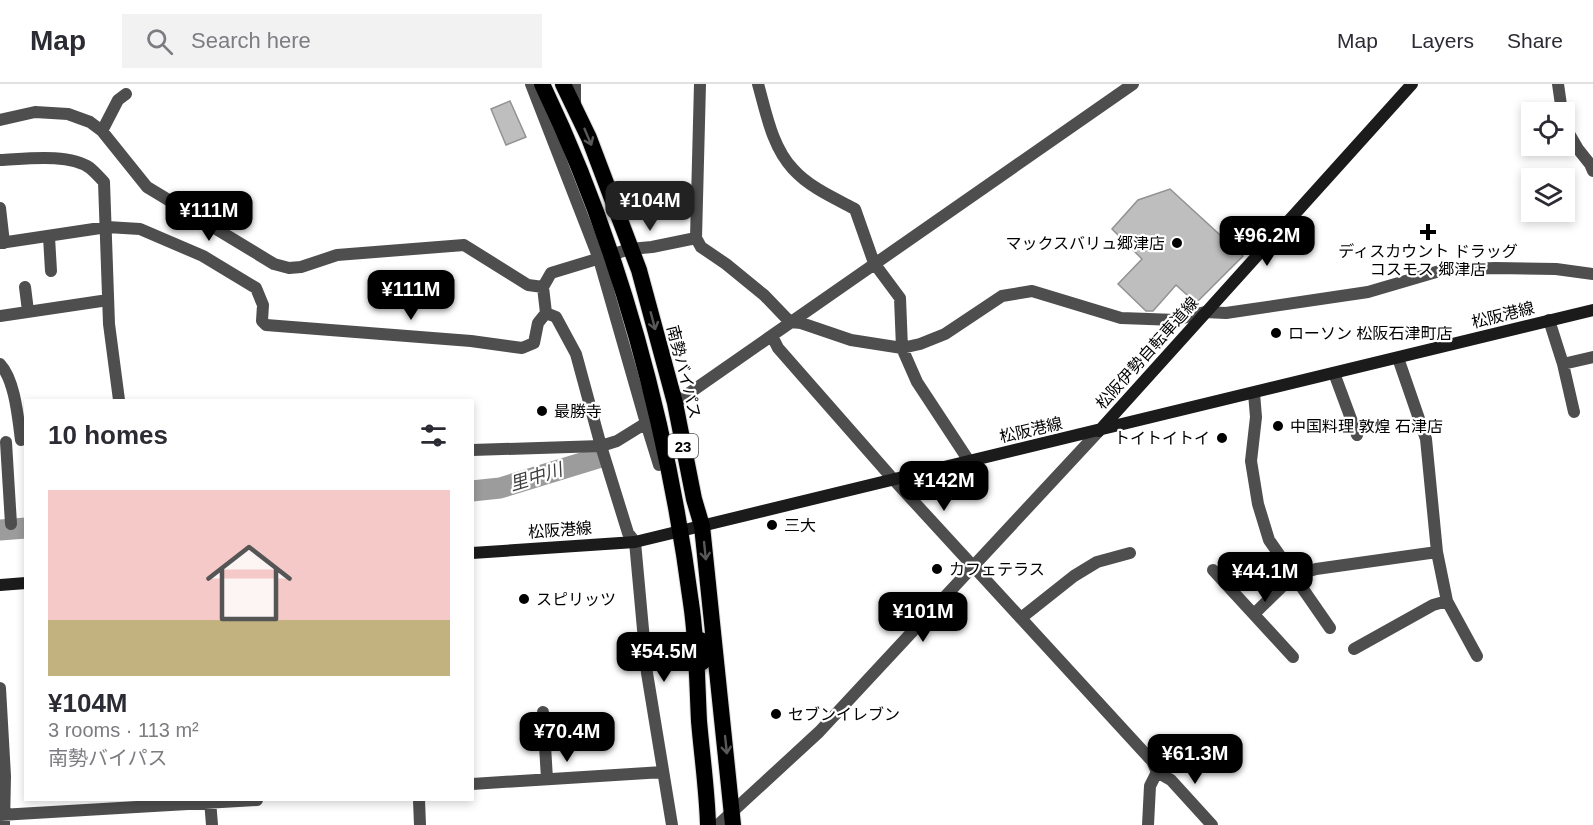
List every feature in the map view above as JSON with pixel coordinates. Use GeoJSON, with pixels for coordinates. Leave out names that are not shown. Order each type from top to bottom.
{"type":"FeatureCollection","features":[{"type":"Feature","properties":{"kind":"highway","name":"23"},"geometry":{"type":"LineString","coordinates":[[542,84],[563,127],[658,416],[692,604],[708,825]]}},
{"type":"Feature","properties":{"kind":"highway","name":"南勢バイパス"},"geometry":{"type":"LineString","coordinates":[[563,84],[589,138],[639,270],[675,403],[694,498],[702,526],[733,819]]}},
{"type":"Feature","properties":{"kind":"main road","name":"松阪伊勢自転車道線"},"geometry":{"type":"LineString","coordinates":[[1099,431],[1412,84]]}},
{"type":"Feature","properties":{"kind":"main road","name":"松阪港線"},"geometry":{"type":"LineString","coordinates":[[474,553],[635,542],[1593,310]]}},
{"type":"Feature","properties":{"kind":"main road"},"geometry":{"type":"LineString","coordinates":[[0,585],[24,583]]}},
{"type":"Feature","properties":{"kind":"street"},"geometry":{"type":"LineString","coordinates":[[531,84],[606,257],[646,423],[659,465],[668,463]]}},
{"type":"Feature","properties":{"kind":"street"},"geometry":{"type":"LineString","coordinates":[[575,84],[575,108]]}},
{"type":"Feature","properties":{"kind":"street"},"geometry":{"type":"LineString","coordinates":[[700,84],[696,237],[701,247],[764,295],[790,322],[801,323],[850,340],[902,348],[920,344],[945,334],[1002,296],[1032,291],[1121,318],[1176,320],[1205,312],[1226,313],[1368,292],[1443,270],[1556,269],[1593,274]]}},
{"type":"Feature","properties":{"kind":"street"},"geometry":{"type":"LineString","coordinates":[[758,84],[772,131],[792,169],[811,184],[855,209],[874,264],[900,298],[902,348],[917,382],[969,461]]}},
{"type":"Feature","properties":{"kind":"street"},"geometry":{"type":"LineString","coordinates":[[675,403],[1133,84]]}},
{"type":"Feature","properties":{"kind":"street"},"geometry":{"type":"LineString","coordinates":[[1558,84],[1561,102]]}},
{"type":"Feature","properties":{"kind":"street"},"geometry":{"type":"LineString","coordinates":[[102,131],[118,100],[126,94]]}},
{"type":"Feature","properties":{"kind":"street"},"geometry":{"type":"LineString","coordinates":[[0,120],[35,112],[68,114],[90,122],[102,131],[147,187],[274,264],[289,268],[301,267],[337,255],[464,245],[528,285],[543,287]]}},
{"type":"Feature","properties":{"kind":"street"},"geometry":{"type":"LineString","coordinates":[[1575,144],[1593,171]]}},
{"type":"Feature","properties":{"kind":"street"},"geometry":{"type":"LineString","coordinates":[[0,160],[75,161],[90,168],[104,182],[109,324],[119,399]]}},
{"type":"Feature","properties":{"kind":"street"},"geometry":{"type":"LineString","coordinates":[[0,208],[2,243],[107,227],[140,229],[204,256],[256,288],[263,305],[262,321],[266,325],[471,341],[522,348],[534,343],[538,323],[546,313],[543,287],[550,273],[630,249],[652,248],[696,237]]}},
{"type":"Feature","properties":{"kind":"street"},"geometry":{"type":"LineString","coordinates":[[49,237],[51,271]]}},
{"type":"Feature","properties":{"kind":"street"},"geometry":{"type":"LineString","coordinates":[[25,287],[28,311]]}},
{"type":"Feature","properties":{"kind":"street"},"geometry":{"type":"LineString","coordinates":[[0,315],[108,300]]}},
{"type":"Feature","properties":{"kind":"street"},"geometry":{"type":"LineString","coordinates":[[546,313],[556,317],[576,354],[628,533],[635,542],[647,673],[672,825]]}},
{"type":"Feature","properties":{"kind":"street"},"geometry":{"type":"LineString","coordinates":[[1549,320],[1563,364],[1574,412]]}},
{"type":"Feature","properties":{"kind":"street"},"geometry":{"type":"LineString","coordinates":[[772,336],[778,348],[893,478],[1152,761],[1157,772],[1171,780],[1212,825]]}},
{"type":"Feature","properties":{"kind":"street"},"geometry":{"type":"LineString","coordinates":[[1563,364],[1593,357]]}},
{"type":"Feature","properties":{"kind":"street"},"geometry":{"type":"LineString","coordinates":[[1398,358],[1426,439],[1437,552],[1447,601],[1477,656]]}},
{"type":"Feature","properties":{"kind":"street"},"geometry":{"type":"LineString","coordinates":[[0,364],[7,371],[23,440],[3,442],[11,524]]}},
{"type":"Feature","properties":{"kind":"street"},"geometry":{"type":"LineString","coordinates":[[1334,373],[1357,435]]}},
{"type":"Feature","properties":{"kind":"street"},"geometry":{"type":"LineString","coordinates":[[1254,393],[1256,417],[1251,461],[1258,504],[1269,540],[1330,628]]}},
{"type":"Feature","properties":{"kind":"street"},"geometry":{"type":"LineString","coordinates":[[474,450],[601,446],[617,441],[646,423]]}},
{"type":"Feature","properties":{"kind":"street"},"geometry":{"type":"LineString","coordinates":[[718,825],[733,819],[819,732],[1099,431]]}},
{"type":"Feature","properties":{"kind":"street"},"geometry":{"type":"LineString","coordinates":[[1254,614],[1293,576],[1316,569],[1437,552]]}},
{"type":"Feature","properties":{"kind":"street"},"geometry":{"type":"LineString","coordinates":[[1021,618],[1074,576],[1096,562],[1131,553]]}},
{"type":"Feature","properties":{"kind":"street"},"geometry":{"type":"LineString","coordinates":[[1213,570],[1293,657]]}},
{"type":"Feature","properties":{"kind":"street"},"geometry":{"type":"LineString","coordinates":[[1354,649],[1433,605],[1447,601]]}},
{"type":"Feature","properties":{"kind":"street"},"geometry":{"type":"LineString","coordinates":[[0,688],[5,776],[3,819],[210,801],[212,825]]}},
{"type":"Feature","properties":{"kind":"street"},"geometry":{"type":"LineString","coordinates":[[543,712],[547,779]]}},
{"type":"Feature","properties":{"kind":"street"},"geometry":{"type":"LineString","coordinates":[[474,784],[663,772]]}},
{"type":"Feature","properties":{"kind":"street"},"geometry":{"type":"LineString","coordinates":[[1148,825],[1149,786],[1157,772]]}},
{"type":"Feature","properties":{"kind":"street"},"geometry":{"type":"LineString","coordinates":[[419,801],[420,825]]}},
{"type":"Feature","properties":{"kind":"building"},"geometry":{"type":"Polygon","coordinates":[[[510,101],[526,137],[506,145],[491,109],[510,101]]]}},
{"type":"Feature","properties":{"kind":"building","name":"マックスバリュ郷津店"},"geometry":{"type":"Polygon","coordinates":[[[1170,189],[1243,256],[1196,303],[1176,285],[1153,311],[1146,311],[1118,284],[1142,259],[1112,229],[1138,200],[1170,189]]]}},
{"type":"Feature","properties":{"kind":"waterway","name":"里中川"},"geometry":{"type":"LineString","coordinates":[[474,491],[500,488],[598,458]]}},
{"type":"Feature","properties":{"kind":"waterway","name":"里中川"},"geometry":{"type":"LineString","coordinates":[[0,530],[24,528]]}},
{"type":"Feature","properties":{"kind":"place","name":"ディスカウント ドラッグ コスモス 郷津店"},"geometry":{"type":"Point","coordinates":[1428,232]}},
{"type":"Feature","properties":{"kind":"place","name":"マックスバリュ郷津店"},"geometry":{"type":"Point","coordinates":[1177,243]}},
{"type":"Feature","properties":{"kind":"place","name":"ローソン 松阪石津町店"},"geometry":{"type":"Point","coordinates":[1276,333]}},
{"type":"Feature","properties":{"kind":"place","name":"最勝寺"},"geometry":{"type":"Point","coordinates":[542,411]}},
{"type":"Feature","properties":{"kind":"place","name":"中国料理 敦煌 石津店"},"geometry":{"type":"Point","coordinates":[1278,426]}},
{"type":"Feature","properties":{"kind":"place","name":"トイトイトイ"},"geometry":{"type":"Point","coordinates":[1222,438]}},
{"type":"Feature","properties":{"kind":"place","name":"三大"},"geometry":{"type":"Point","coordinates":[772,525]}},
{"type":"Feature","properties":{"kind":"place","name":"カフェテラス"},"geometry":{"type":"Point","coordinates":[937,569]}},
{"type":"Feature","properties":{"kind":"place","name":"スピリッツ"},"geometry":{"type":"Point","coordinates":[524,599]}},
{"type":"Feature","properties":{"kind":"place","name":"セブンイレブン"},"geometry":{"type":"Point","coordinates":[776,714]}}]}
